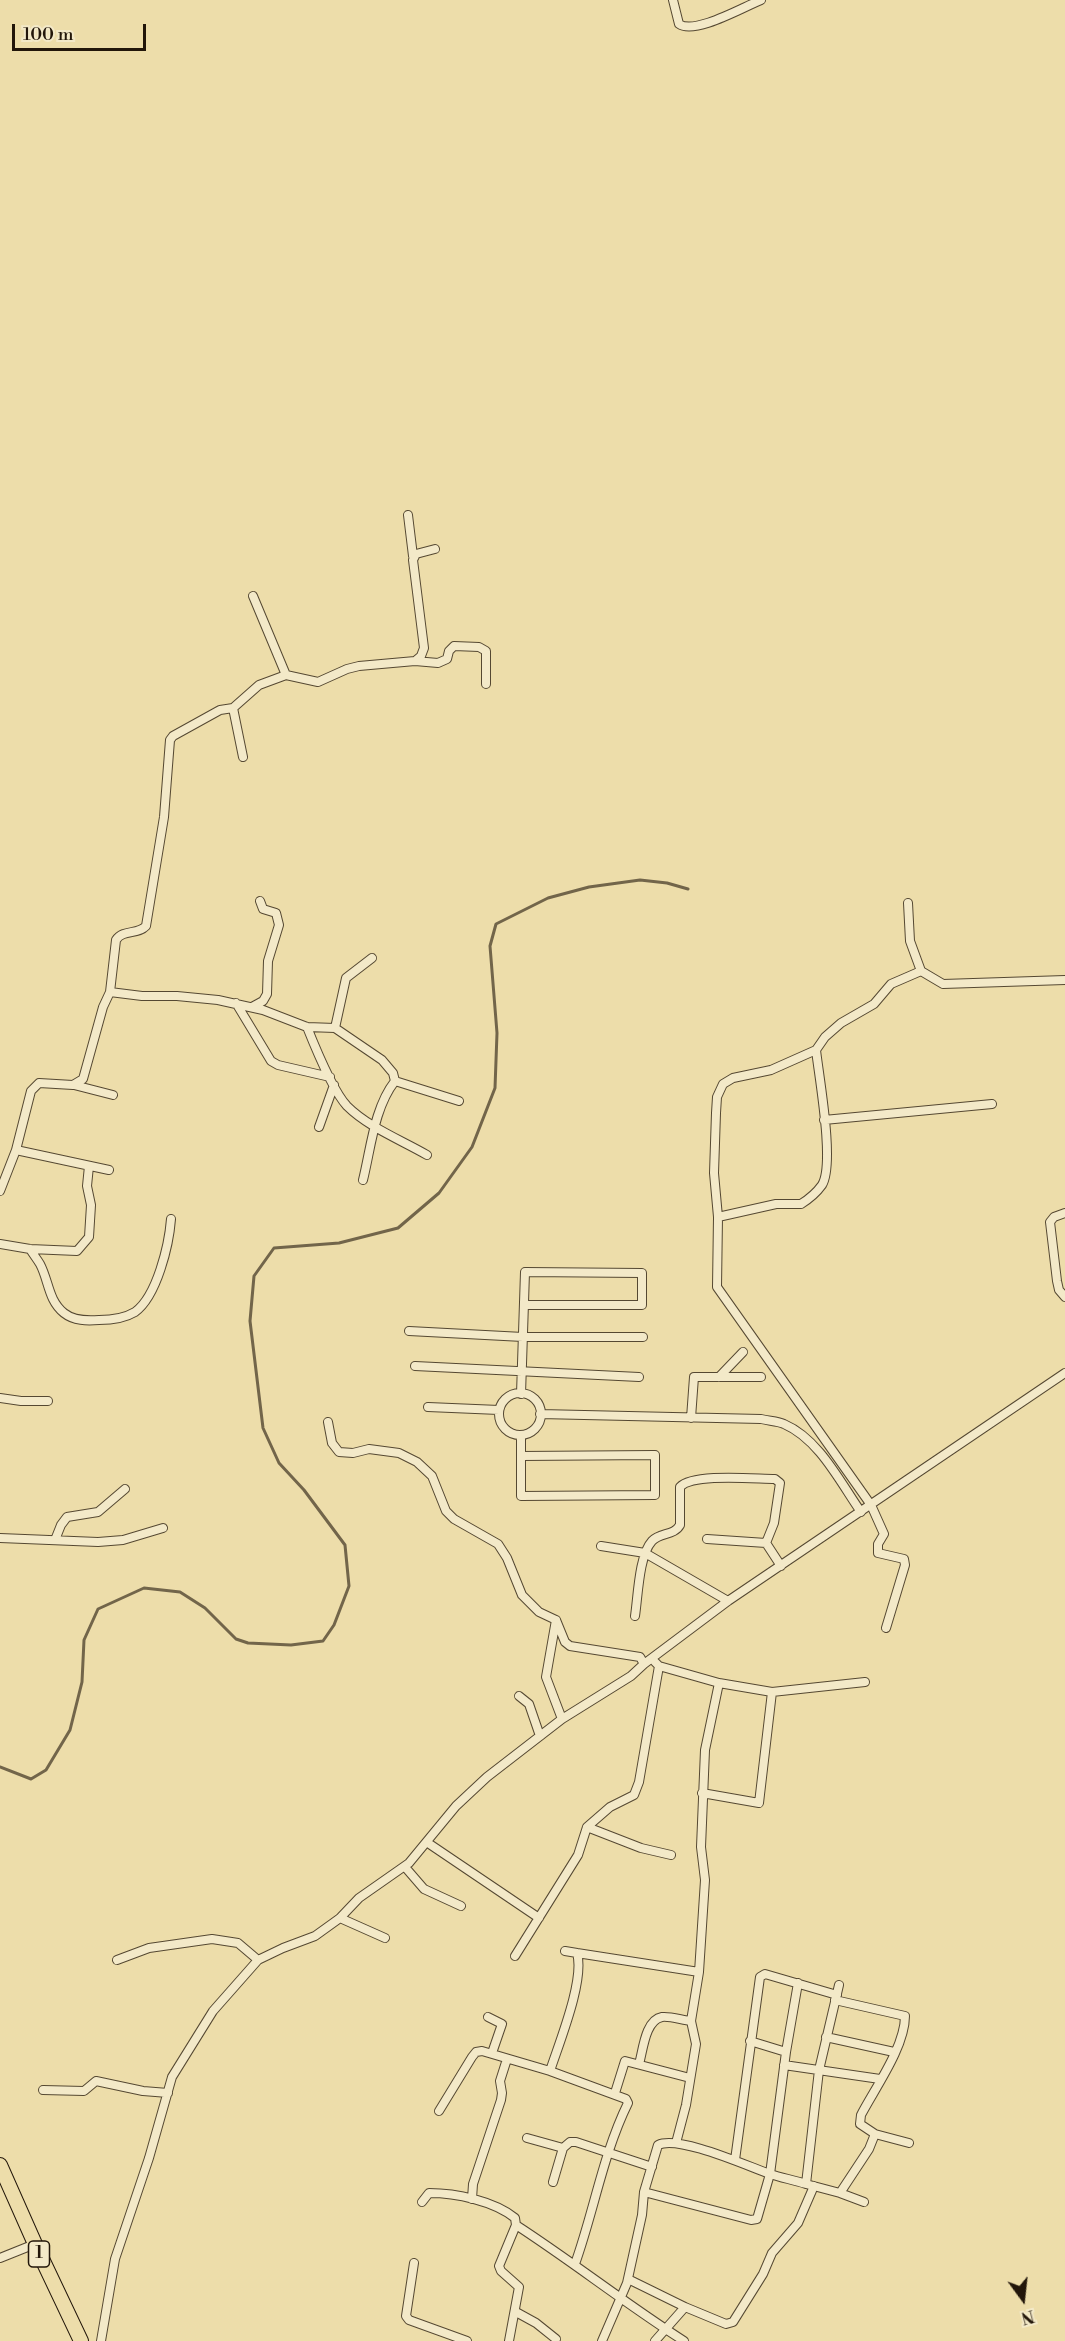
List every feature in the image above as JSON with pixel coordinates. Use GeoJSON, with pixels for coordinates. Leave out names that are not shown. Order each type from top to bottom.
{"type":"FeatureCollection","features":[{"type":"Feature","properties":{"kind":"highway","name":"1"},"geometry":{"type":"LineString","coordinates":[[0,2165],[81,2341]]}},
{"type":"Feature","properties":{"kind":"street"},"geometry":{"type":"LineString","coordinates":[[673,0],[679,24],[684,28],[691,28],[727,15],[761,0]]}},
{"type":"Feature","properties":{"kind":"street"},"geometry":{"type":"LineString","coordinates":[[408,515],[424,648],[421,656],[415,662]]}},
{"type":"Feature","properties":{"kind":"street"},"geometry":{"type":"LineString","coordinates":[[413,556],[435,549]]}},
{"type":"Feature","properties":{"kind":"street"},"geometry":{"type":"LineString","coordinates":[[253,596],[286,675]]}},
{"type":"Feature","properties":{"kind":"street"},"geometry":{"type":"LineString","coordinates":[[74,1085],[84,1076],[103,1007],[110,992],[116,940],[121,934],[140,931],[146,926],[164,817],[170,740],[176,733],[219,710],[233,708],[260,685],[286,675],[318,682],[359,666],[415,662],[438,663],[447,659],[449,651],[454,646],[478,647],[486,651],[486,684]]}},
{"type":"Feature","properties":{"kind":"street"},"geometry":{"type":"LineString","coordinates":[[233,708],[243,756]]}},
{"type":"Feature","properties":{"kind":"street"},"geometry":{"type":"LineString","coordinates":[[251,1007],[264,1001],[267,994],[268,961],[279,925],[276,913],[263,909],[260,901]]}},
{"type":"Feature","properties":{"kind":"street"},"geometry":{"type":"LineString","coordinates":[[908,903],[910,941],[921,971],[944,984],[1065,980]]}},
{"type":"Feature","properties":{"kind":"street"},"geometry":{"type":"LineString","coordinates":[[336,1028],[346,978],[372,958]]}},
{"type":"Feature","properties":{"kind":"street"},"geometry":{"type":"LineString","coordinates":[[886,1628],[905,1565],[904,1560],[901,1557],[878,1552],[878,1544],[884,1534],[871,1505],[717,1287],[718,1217],[714,1173],[715,1124],[717,1097],[723,1084],[733,1078],[771,1070],[816,1050],[825,1037],[841,1023],[874,1004],[891,984],[921,971]]}},
{"type":"Feature","properties":{"kind":"street"},"geometry":{"type":"LineString","coordinates":[[110,992],[142,996],[177,996],[236,1003],[307,1027],[336,1028],[382,1060],[393,1072],[395,1081]]}},
{"type":"Feature","properties":{"kind":"street"},"geometry":{"type":"LineString","coordinates":[[236,1003],[271,1061],[332,1081]]}},
{"type":"Feature","properties":{"kind":"street"},"geometry":{"type":"LineString","coordinates":[[307,1027],[345,1104],[375,1126],[427,1155]]}},
{"type":"Feature","properties":{"kind":"street"},"geometry":{"type":"LineString","coordinates":[[718,1217],[776,1204],[801,1204],[822,1184],[827,1151],[816,1050]]}},
{"type":"Feature","properties":{"kind":"street"},"geometry":{"type":"LineString","coordinates":[[319,1127],[332,1081]]}},
{"type":"Feature","properties":{"kind":"street"},"geometry":{"type":"LineString","coordinates":[[395,1081],[459,1101]]}},
{"type":"Feature","properties":{"kind":"street"},"geometry":{"type":"LineString","coordinates":[[363,1180],[375,1126],[388,1090],[395,1081]]}},
{"type":"Feature","properties":{"kind":"street"},"geometry":{"type":"LineString","coordinates":[[0,1191],[16,1150],[34,1086],[47,1083],[74,1085],[112,1095]]}},
{"type":"Feature","properties":{"kind":"street"},"geometry":{"type":"LineString","coordinates":[[824,1120],[992,1104]]}},
{"type":"Feature","properties":{"kind":"street"},"geometry":{"type":"LineString","coordinates":[[16,1150],[109,1170]]}},
{"type":"Feature","properties":{"kind":"street"},"geometry":{"type":"LineString","coordinates":[[0,1244],[30,1249],[77,1251],[89,1237],[91,1205],[87,1186],[89,1166]]}},
{"type":"Feature","properties":{"kind":"street"},"geometry":{"type":"LineString","coordinates":[[1065,1213],[1054,1217],[1050,1222],[1055,1270],[1059,1290],[1065,1297]]}},
{"type":"Feature","properties":{"kind":"street"},"geometry":{"type":"LineString","coordinates":[[30,1249],[40,1264],[53,1302],[66,1315],[84,1321],[111,1320],[134,1312],[147,1298],[157,1278],[170,1235],[171,1220]]}},
{"type":"Feature","properties":{"kind":"street"},"geometry":{"type":"LineString","coordinates":[[1055,1270],[1065,1270]]}},
{"type":"Feature","properties":{"kind":"street"},"geometry":{"type":"LineString","coordinates":[[521,1394],[525,1272],[642,1273],[642,1305],[524,1305]]}},
{"type":"Feature","properties":{"kind":"street"},"geometry":{"type":"LineString","coordinates":[[410,1331],[523,1337],[643,1338]]}},
{"type":"Feature","properties":{"kind":"street"},"geometry":{"type":"LineString","coordinates":[[719,1377],[743,1352]]}},
{"type":"Feature","properties":{"kind":"street"},"geometry":{"type":"LineString","coordinates":[[415,1366],[639,1377]]}},
{"type":"Feature","properties":{"kind":"street"},"geometry":{"type":"LineString","coordinates":[[101,2341],[115,2259],[175,2070],[213,2011],[258,1960],[315,1936],[340,1918],[359,1898],[405,1867],[468,1794],[562,1719],[631,1676],[728,1601],[1065,1373]]}},
{"type":"Feature","properties":{"kind":"street"},"geometry":{"type":"LineString","coordinates":[[691,1418],[694,1377],[761,1377]]}},
{"type":"Feature","properties":{"kind":"street"},"geometry":{"type":"LineString","coordinates":[[521,1394],[535,1400],[540,1421],[534,1430],[521,1435],[513,1434],[504,1428],[499,1419],[500,1410],[506,1399],[521,1394]]}},
{"type":"Feature","properties":{"kind":"street"},"geometry":{"type":"LineString","coordinates":[[0,1398],[48,1401]]}},
{"type":"Feature","properties":{"kind":"street"},"geometry":{"type":"LineString","coordinates":[[428,1407],[500,1410]]}},
{"type":"Feature","properties":{"kind":"street"},"geometry":{"type":"LineString","coordinates":[[540,1414],[761,1419],[783,1423],[800,1432],[819,1453],[861,1512]]}},
{"type":"Feature","properties":{"kind":"street"},"geometry":{"type":"LineString","coordinates":[[328,1422],[332,1443],[339,1452],[353,1454],[369,1449],[399,1453],[417,1462],[432,1476],[446,1512],[498,1544],[507,1558],[522,1595],[539,1612],[556,1620],[565,1642],[570,1646],[640,1657],[644,1664]]}},
{"type":"Feature","properties":{"kind":"street"},"geometry":{"type":"LineString","coordinates":[[521,1435],[521,1456],[521,1496],[655,1496],[655,1455],[521,1456]]}},
{"type":"Feature","properties":{"kind":"street"},"geometry":{"type":"LineString","coordinates":[[635,1616],[645,1552],[653,1539],[678,1529],[682,1484],[701,1479],[775,1479],[780,1483],[776,1514],[766,1543]]}},
{"type":"Feature","properties":{"kind":"street"},"geometry":{"type":"LineString","coordinates":[[55,1540],[67,1517],[98,1512],[125,1489]]}},
{"type":"Feature","properties":{"kind":"street"},"geometry":{"type":"LineString","coordinates":[[0,1538],[98,1542],[123,1540],[163,1528]]}},
{"type":"Feature","properties":{"kind":"street"},"geometry":{"type":"LineString","coordinates":[[707,1539],[766,1543]]}},
{"type":"Feature","properties":{"kind":"street"},"geometry":{"type":"LineString","coordinates":[[766,1543],[782,1566]]}},
{"type":"Feature","properties":{"kind":"street"},"geometry":{"type":"LineString","coordinates":[[601,1546],[645,1552],[728,1601]]}},
{"type":"Feature","properties":{"kind":"street"},"geometry":{"type":"LineString","coordinates":[[556,1620],[546,1677],[562,1719]]}},
{"type":"Feature","properties":{"kind":"street"},"geometry":{"type":"LineString","coordinates":[[652,1658],[659,1666],[719,1683],[772,1692],[865,1682]]}},
{"type":"Feature","properties":{"kind":"street"},"geometry":{"type":"LineString","coordinates":[[515,1956],[578,1855],[587,1827],[610,1808],[634,1795],[639,1782],[659,1666]]}},
{"type":"Feature","properties":{"kind":"street"},"geometry":{"type":"LineString","coordinates":[[676,2143],[686,2105],[696,2044],[691,2021],[699,1972],[705,1880],[701,1847],[702,1793],[705,1750],[719,1683]]}},
{"type":"Feature","properties":{"kind":"street"},"geometry":{"type":"LineString","coordinates":[[702,1793],[759,1803],[772,1692]]}},
{"type":"Feature","properties":{"kind":"street"},"geometry":{"type":"LineString","coordinates":[[519,1696],[529,1704],[540,1736]]}},
{"type":"Feature","properties":{"kind":"street"},"geometry":{"type":"LineString","coordinates":[[587,1827],[641,1848],[671,1855]]}},
{"type":"Feature","properties":{"kind":"street"},"geometry":{"type":"LineString","coordinates":[[428,1843],[539,1918]]}},
{"type":"Feature","properties":{"kind":"street"},"geometry":{"type":"LineString","coordinates":[[405,1867],[424,1889],[461,1906]]}},
{"type":"Feature","properties":{"kind":"street"},"geometry":{"type":"LineString","coordinates":[[340,1918],[386,1938]]}},
{"type":"Feature","properties":{"kind":"street"},"geometry":{"type":"LineString","coordinates":[[117,1960],[149,1948],[212,1939],[238,1943],[258,1960]]}},
{"type":"Feature","properties":{"kind":"street"},"geometry":{"type":"LineString","coordinates":[[565,1951],[699,1972]]}},
{"type":"Feature","properties":{"kind":"street"},"geometry":{"type":"LineString","coordinates":[[550,2071],[571,2007],[581,1964],[578,1953]]}},
{"type":"Feature","properties":{"kind":"street"},"geometry":{"type":"LineString","coordinates":[[735,2160],[760,1977],[765,1974],[798,1983],[836,1998],[905,2016],[904,2026],[894,2052],[861,2115],[860,2124],[875,2134],[909,2143]]}},
{"type":"Feature","properties":{"kind":"street"},"geometry":{"type":"LineString","coordinates":[[644,2192],[754,2220],[757,2218],[770,2174],[784,2065],[798,1983]]}},
{"type":"Feature","properties":{"kind":"street"},"geometry":{"type":"LineString","coordinates":[[628,2280],[726,2324],[733,2322],[763,2274],[772,2253],[798,2223],[810,2185],[819,2070],[839,1985]]}},
{"type":"Feature","properties":{"kind":"street"},"geometry":{"type":"LineString","coordinates":[[488,2017],[502,2024],[492,2053]]}},
{"type":"Feature","properties":{"kind":"street"},"geometry":{"type":"LineString","coordinates":[[639,2064],[650,2027],[656,2019],[662,2017],[691,2021]]}},
{"type":"Feature","properties":{"kind":"street"},"geometry":{"type":"LineString","coordinates":[[826,2037],[894,2052]]}},
{"type":"Feature","properties":{"kind":"street"},"geometry":{"type":"LineString","coordinates":[[750,2041],[786,2052]]}},
{"type":"Feature","properties":{"kind":"street"},"geometry":{"type":"LineString","coordinates":[[439,2111],[476,2052],[492,2053],[550,2071],[615,2093],[626,2099],[628,2103],[608,2153],[590,2222],[575,2264]]}},
{"type":"Feature","properties":{"kind":"street"},"geometry":{"type":"LineString","coordinates":[[472,2199],[473,2184],[501,2100],[500,2080],[507,2059]]}},
{"type":"Feature","properties":{"kind":"street"},"geometry":{"type":"LineString","coordinates":[[615,2093],[625,2061],[690,2078]]}},
{"type":"Feature","properties":{"kind":"street"},"geometry":{"type":"LineString","coordinates":[[784,2065],[880,2079]]}},
{"type":"Feature","properties":{"kind":"street"},"geometry":{"type":"LineString","coordinates":[[43,2090],[84,2091],[96,2081],[143,2091],[168,2093]]}},
{"type":"Feature","properties":{"kind":"street"},"geometry":{"type":"LineString","coordinates":[[840,2193],[869,2149],[875,2134]]}},
{"type":"Feature","properties":{"kind":"street"},"geometry":{"type":"LineString","coordinates":[[527,2138],[563,2148]]}},
{"type":"Feature","properties":{"kind":"street"},"geometry":{"type":"LineString","coordinates":[[553,2182],[563,2148],[570,2142],[652,2167]]}},
{"type":"Feature","properties":{"kind":"street"},"geometry":{"type":"LineString","coordinates":[[602,2341],[628,2280],[642,2215],[644,2192],[658,2145],[664,2142],[676,2143],[864,2202]]}},
{"type":"Feature","properties":{"kind":"street"},"geometry":{"type":"LineString","coordinates":[[422,2202],[429,2193],[472,2199],[506,2211],[515,2218],[516,2225],[499,2266],[501,2271],[519,2287],[509,2341]]}},
{"type":"Feature","properties":{"kind":"street"},"geometry":{"type":"LineString","coordinates":[[516,2225],[684,2341]]}},
{"type":"Feature","properties":{"kind":"street"},"geometry":{"type":"LineString","coordinates":[[0,2258],[35,2244]]}},
{"type":"Feature","properties":{"kind":"street"},"geometry":{"type":"LineString","coordinates":[[414,2263],[406,2316],[410,2320],[467,2341]]}},
{"type":"Feature","properties":{"kind":"street"},"geometry":{"type":"LineString","coordinates":[[655,2341],[685,2307]]}},
{"type":"Feature","properties":{"kind":"street"},"geometry":{"type":"LineString","coordinates":[[516,2312],[536,2323],[556,2339]]}},
{"type":"Feature","properties":{"kind":"waterway"},"geometry":{"type":"LineString","coordinates":[[0,1767],[31,1779],[46,1770],[70,1730],[82,1682],[84,1640],[98,1609],[144,1588],[180,1592],[205,1608],[236,1639],[248,1643],[291,1645],[323,1641],[334,1625],[349,1586],[345,1545],[304,1490],[279,1463],[263,1428],[250,1321],[254,1276],[274,1248],[339,1243],[398,1228],[439,1193],[472,1147],[495,1088],[497,1033],[490,946],[496,924],[548,898],[589,887],[640,880],[667,883],[688,889]]}}]}
